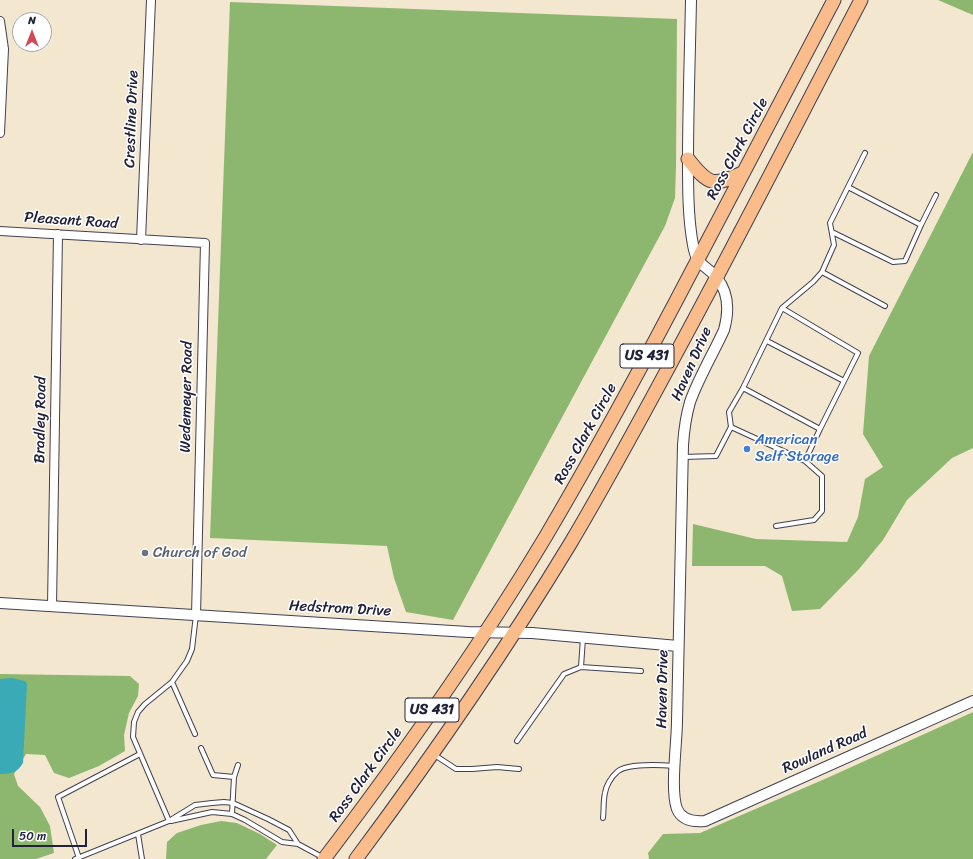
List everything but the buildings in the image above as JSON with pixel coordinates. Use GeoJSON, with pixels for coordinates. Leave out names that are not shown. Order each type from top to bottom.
{"type":"FeatureCollection","features":[{"type":"Feature","properties":{"kind":"highway","name":"Ross Clark Circle"},"geometry":{"type":"LineString","coordinates":[[325,859],[412,741],[485,632],[545,537],[604,437],[834,0]]}},
{"type":"Feature","properties":{"kind":"highway","name":"US 431"},"geometry":{"type":"LineString","coordinates":[[356,859],[433,754],[515,633],[571,542],[628,443],[717,278],[862,0]]}},
{"type":"Feature","properties":{"kind":"highway"},"geometry":{"type":"LineString","coordinates":[[688,159],[701,176],[713,182],[725,181],[744,172]]}},
{"type":"Feature","properties":{"kind":"street","name":"Crestline Drive"},"geometry":{"type":"LineString","coordinates":[[141,240],[151,0]]}},
{"type":"Feature","properties":{"kind":"street"},"geometry":{"type":"LineString","coordinates":[[691,0],[688,159],[690,221],[693,246],[697,261]]}},
{"type":"Feature","properties":{"kind":"street"},"geometry":{"type":"LineString","coordinates":[[0,21],[4,49],[0,133]]}},
{"type":"Feature","properties":{"kind":"street","name":"Pleasant Road"},"geometry":{"type":"LineString","coordinates":[[0,231],[141,240]]}},
{"type":"Feature","properties":{"kind":"street","name":"Bradley Road"},"geometry":{"type":"LineString","coordinates":[[52,606],[58,234]]}},
{"type":"Feature","properties":{"kind":"street","name":"Wedemeyer Road"},"geometry":{"type":"LineString","coordinates":[[141,240],[205,243],[196,615]]}},
{"type":"Feature","properties":{"kind":"street","name":"Haven Drive"},"geometry":{"type":"LineString","coordinates":[[687,820],[681,816],[677,809],[674,794],[677,736],[678,646],[685,426],[690,403],[719,342],[727,320],[727,299],[724,289],[717,278],[697,261]]}},
{"type":"Feature","properties":{"kind":"street","name":"Hedstrom Drive"},"geometry":{"type":"LineString","coordinates":[[0,603],[515,633],[678,646]]}},
{"type":"Feature","properties":{"kind":"street","name":"Rowland Road"},"geometry":{"type":"LineString","coordinates":[[687,820],[695,822],[705,821],[973,701]]}},
{"type":"Feature","properties":{"kind":"lane"},"geometry":{"type":"LineString","coordinates":[[683,457],[716,456],[732,427],[730,412],[767,341],[782,308],[813,282],[822,272],[834,244],[830,223],[865,153]]}},
{"type":"Feature","properties":{"kind":"lane"},"geometry":{"type":"LineString","coordinates":[[848,187],[921,225]]}},
{"type":"Feature","properties":{"kind":"lane"},"geometry":{"type":"LineString","coordinates":[[832,232],[893,262],[905,261],[936,195]]}},
{"type":"Feature","properties":{"kind":"lane"},"geometry":{"type":"LineString","coordinates":[[822,272],[885,306]]}},
{"type":"Feature","properties":{"kind":"lane"},"geometry":{"type":"LineString","coordinates":[[782,308],[858,352],[805,461]]}},
{"type":"Feature","properties":{"kind":"lane"},"geometry":{"type":"LineString","coordinates":[[767,341],[844,381]]}},
{"type":"Feature","properties":{"kind":"lane"},"geometry":{"type":"LineString","coordinates":[[743,388],[820,429]]}},
{"type":"Feature","properties":{"kind":"lane"},"geometry":{"type":"LineString","coordinates":[[732,427],[805,461],[822,476],[822,511],[814,520],[776,526]]}},
{"type":"Feature","properties":{"kind":"lane"},"geometry":{"type":"LineString","coordinates":[[169,821],[140,754],[134,737],[134,722],[138,712],[145,704],[172,682],[187,661],[192,649],[196,615]]}},
{"type":"Feature","properties":{"kind":"lane"},"geometry":{"type":"LineString","coordinates":[[581,667],[583,638]]}},
{"type":"Feature","properties":{"kind":"lane"},"geometry":{"type":"LineString","coordinates":[[517,741],[564,674],[581,667],[641,670]]}},
{"type":"Feature","properties":{"kind":"lane"},"geometry":{"type":"LineString","coordinates":[[172,682],[195,734]]}},
{"type":"Feature","properties":{"kind":"lane"},"geometry":{"type":"LineString","coordinates":[[201,748],[213,775],[234,777]]}},
{"type":"Feature","properties":{"kind":"lane"},"geometry":{"type":"LineString","coordinates":[[140,754],[58,797],[77,858],[169,821],[195,805],[224,802],[251,811],[289,830],[298,844]]}},
{"type":"Feature","properties":{"kind":"lane"},"geometry":{"type":"LineString","coordinates":[[433,754],[456,769],[497,767],[519,769]]}},
{"type":"Feature","properties":{"kind":"lane"},"geometry":{"type":"LineString","coordinates":[[232,814],[234,777],[238,765]]}},
{"type":"Feature","properties":{"kind":"lane"},"geometry":{"type":"LineString","coordinates":[[604,818],[604,794],[608,783],[617,771],[650,765],[675,766]]}},
{"type":"Feature","properties":{"kind":"lane"},"geometry":{"type":"LineString","coordinates":[[169,821],[212,812],[232,814],[282,842],[298,844],[325,859]]}},
{"type":"Feature","properties":{"kind":"lane"},"geometry":{"type":"LineString","coordinates":[[138,834],[142,859]]}},
{"type":"Feature","properties":{"kind":"green space"},"geometry":{"type":"Polygon","coordinates":[[[938,0],[973,0],[973,15],[938,0]]]}},
{"type":"Feature","properties":{"kind":"green space"},"geometry":{"type":"Polygon","coordinates":[[[230,2],[677,19],[675,198],[665,226],[453,620],[406,612],[394,578],[387,546],[210,538],[230,2]]]}},
{"type":"Feature","properties":{"kind":"green space"},"geometry":{"type":"Polygon","coordinates":[[[973,152],[973,448],[952,458],[907,500],[883,540],[859,569],[820,609],[792,611],[782,576],[765,566],[692,566],[693,524],[756,539],[847,542],[858,517],[865,479],[883,467],[863,434],[869,356],[973,152]]]}},
{"type":"Feature","properties":{"kind":"green space"},"geometry":{"type":"Polygon","coordinates":[[[0,674],[130,676],[139,684],[138,696],[129,713],[124,735],[125,751],[99,766],[69,778],[54,773],[45,755],[26,754],[14,774],[18,786],[40,807],[50,826],[54,853],[36,859],[0,859],[0,674]]]}},
{"type":"Feature","properties":{"kind":"green space"},"geometry":{"type":"Polygon","coordinates":[[[973,712],[973,859],[649,859],[648,853],[663,834],[700,833],[973,712]]]}},
{"type":"Feature","properties":{"kind":"green space"},"geometry":{"type":"Polygon","coordinates":[[[221,821],[237,823],[260,834],[277,845],[266,859],[166,859],[167,842],[177,833],[201,825],[221,821]]]}},
{"type":"Feature","properties":{"kind":"water"},"geometry":{"type":"Polygon","coordinates":[[[12,678],[25,681],[27,684],[23,763],[13,772],[0,774],[0,679],[12,678]]]}},
{"type":"Feature","properties":{"kind":"place","name":"American Self Storage"},"geometry":{"type":"Point","coordinates":[747,449]}},
{"type":"Feature","properties":{"kind":"place","name":"Church of God"},"geometry":{"type":"Point","coordinates":[145,553]}}]}
